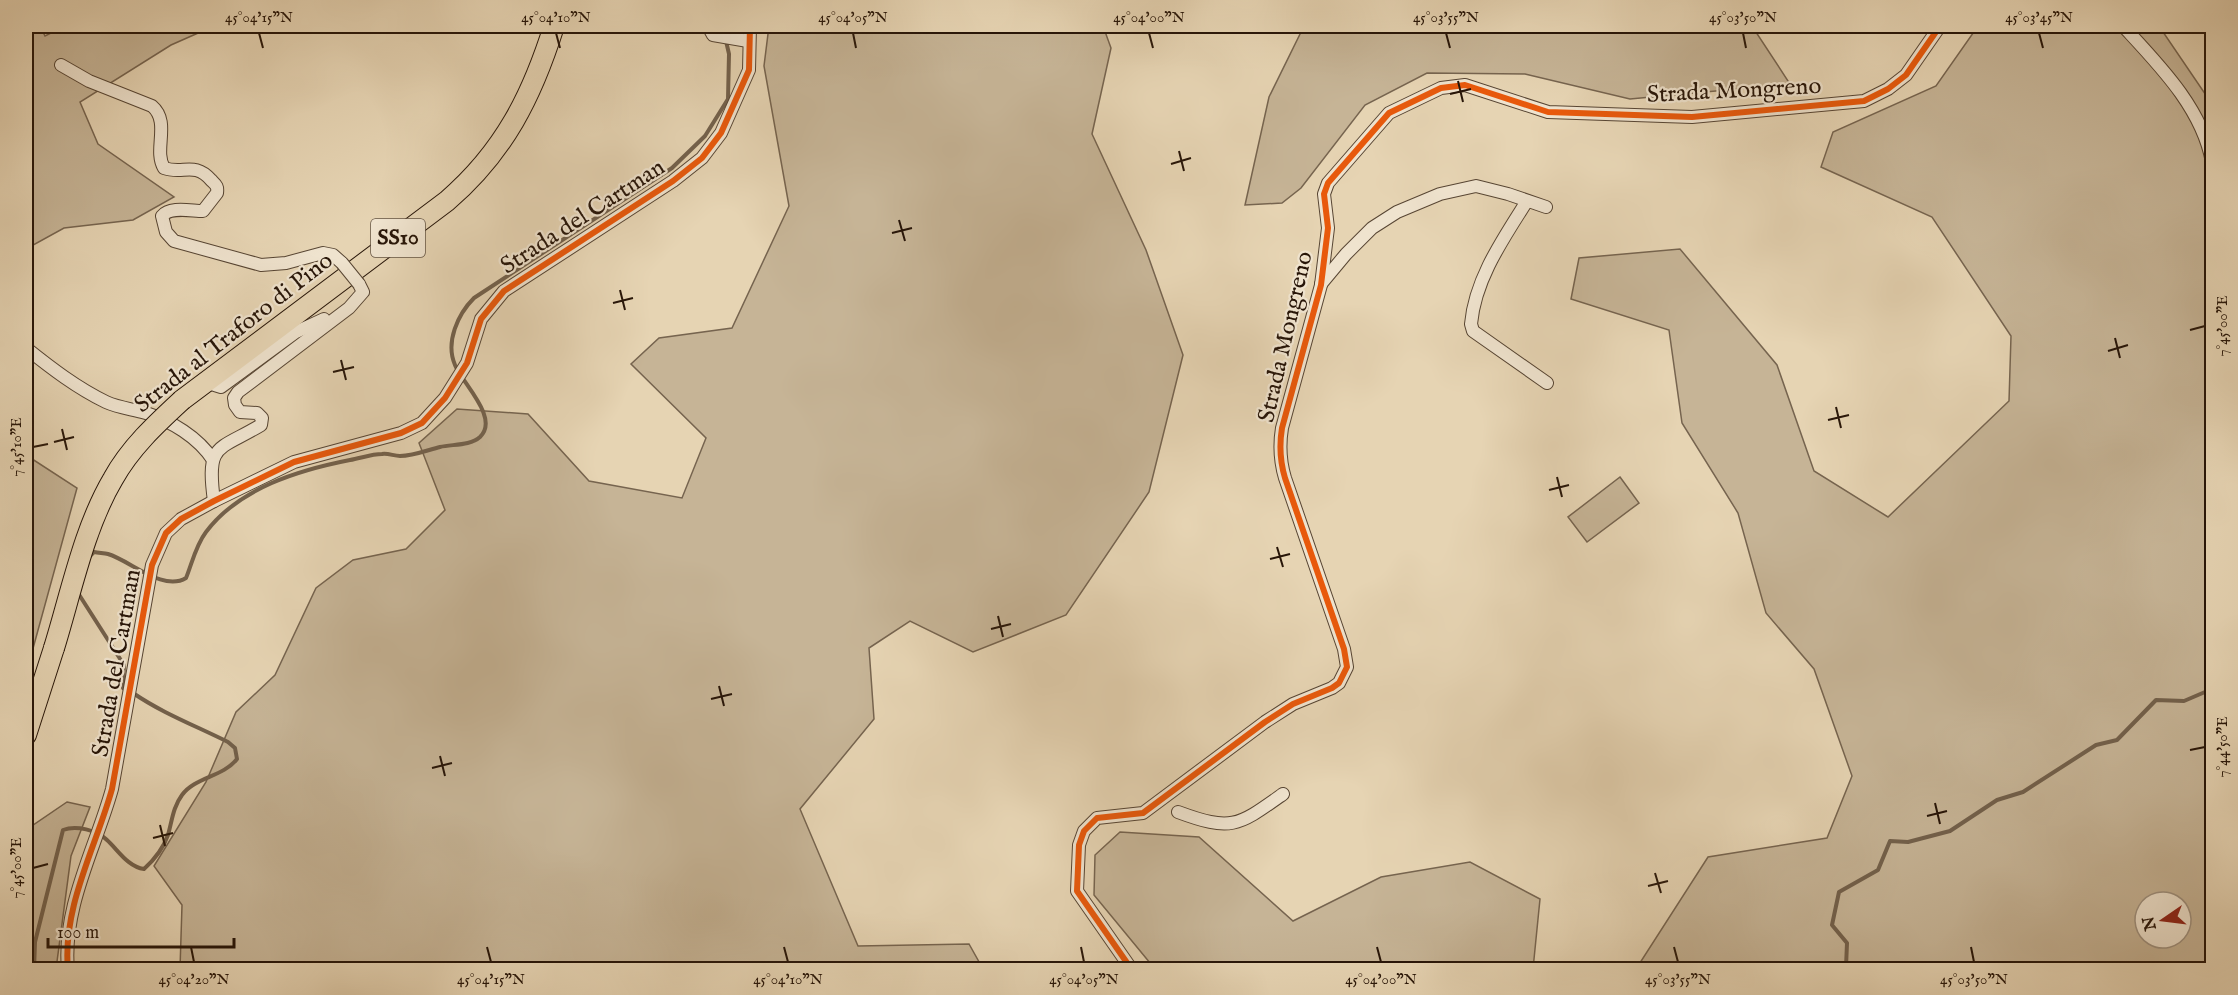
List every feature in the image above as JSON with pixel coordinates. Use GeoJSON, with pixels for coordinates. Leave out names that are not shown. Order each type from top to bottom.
{"type":"FeatureCollection","features":[{"type":"Feature","properties":{"kind":"main road","name":"Strada al Traforo di Pino"},"geometry":{"type":"LineString","coordinates":[[26,735],[88,535],[100,505],[113,478],[148,430],[205,382],[471,181],[511,128],[527,100],[557,27]]}},
{"type":"Feature","properties":{"kind":"street"},"geometry":{"type":"LineString","coordinates":[[708,26],[713,35],[718,37],[748,41]]}},
{"type":"Feature","properties":{"kind":"street","name":"Strada del Cartman"},"geometry":{"type":"LineString","coordinates":[[68,969],[70,922],[87,859],[103,822],[112,789],[152,565],[166,534],[181,519],[294,462],[401,433],[422,423],[445,398],[467,363],[482,319],[504,291],[673,181],[702,158],[721,133],[749,70],[750,26]]}},
{"type":"Feature","properties":{"kind":"street","name":"Strada Mongreno"},"geometry":{"type":"LineString","coordinates":[[1132,969],[1077,891],[1079,845],[1084,831],[1097,818],[1143,813],[1264,722],[1293,704],[1339,683],[1347,667],[1344,649],[1281,464],[1280,444],[1282,428],[1321,285],[1328,228],[1324,194],[1328,183],[1389,113],[1441,88],[1465,85],[1548,112],[1681,116],[1864,101],[1888,89],[1906,75],[1940,26]]}},
{"type":"Feature","properties":{"kind":"street"},"geometry":{"type":"LineString","coordinates":[[2123,26],[2166,72],[2202,128],[2212,162]]}},
{"type":"Feature","properties":{"kind":"street"},"geometry":{"type":"LineString","coordinates":[[61,65],[89,81],[156,109],[160,122],[161,158],[164,168],[201,170],[216,185],[217,193],[203,211],[172,210],[165,212],[162,216],[166,232],[174,241],[261,265],[286,263],[323,253],[333,255],[342,263],[363,292],[349,308],[238,392],[234,398],[237,409],[240,412],[257,413],[262,418],[261,425],[218,449],[213,460],[214,501]]}},
{"type":"Feature","properties":{"kind":"street"},"geometry":{"type":"LineString","coordinates":[[1321,285],[1346,254],[1372,228],[1396,212],[1440,194],[1476,186],[1546,207]]}},
{"type":"Feature","properties":{"kind":"street"},"geometry":{"type":"LineString","coordinates":[[1527,201],[1492,257],[1471,324],[1473,331],[1546,383]]}},
{"type":"Feature","properties":{"kind":"street"},"geometry":{"type":"LineString","coordinates":[[205,382],[221,387],[296,332],[349,308]]}},
{"type":"Feature","properties":{"kind":"street"},"geometry":{"type":"LineString","coordinates":[[26,348],[85,392],[110,404],[147,414],[174,426],[206,449],[213,460]]}},
{"type":"Feature","properties":{"kind":"street"},"geometry":{"type":"LineString","coordinates":[[1154,805],[1208,822],[1238,823],[1251,817],[1283,794]]}},
{"type":"Feature","properties":{"kind":"shaded area"},"geometry":{"type":"Polygon","coordinates":[[[26,26],[40,26],[45,36],[65,26],[214,26],[171,45],[80,102],[98,144],[174,197],[133,220],[64,228],[26,249],[26,26]]]}},
{"type":"Feature","properties":{"kind":"shaded area"},"geometry":{"type":"Polygon","coordinates":[[[769,26],[1103,26],[1111,48],[1092,134],[1146,250],[1183,355],[1149,492],[1066,615],[973,652],[910,621],[869,648],[874,719],[800,809],[858,946],[969,944],[983,969],[180,969],[182,905],[154,866],[206,782],[236,712],[275,675],[316,588],[353,560],[406,549],[445,510],[419,443],[457,409],[528,414],[589,481],[682,498],[706,438],[631,364],[659,338],[732,328],[789,206],[764,66],[769,26]]]}},
{"type":"Feature","properties":{"kind":"shaded area"},"geometry":{"type":"Polygon","coordinates":[[[1304,26],[1752,26],[1790,84],[1630,99],[1525,74],[1427,73],[1365,105],[1301,188],[1282,203],[1245,205],[1269,97],[1304,26]]]}},
{"type":"Feature","properties":{"kind":"shaded area"},"geometry":{"type":"Polygon","coordinates":[[[1978,26],[2159,26],[2212,104],[2212,969],[1636,969],[1708,857],[1827,838],[1852,776],[1814,669],[1766,613],[1738,513],[1682,423],[1669,330],[1571,299],[1579,258],[1680,249],[1777,365],[1814,471],[1888,517],[2009,401],[2011,336],[1932,217],[1821,167],[1833,132],[1936,86],[1978,26]]]}},
{"type":"Feature","properties":{"kind":"shaded area"},"geometry":{"type":"Polygon","coordinates":[[[26,455],[77,488],[26,674],[26,455]]]}},
{"type":"Feature","properties":{"kind":"shaded area"},"geometry":{"type":"Polygon","coordinates":[[[1620,477],[1639,503],[1587,542],[1568,517],[1620,477]]]}},
{"type":"Feature","properties":{"kind":"shaded area"},"geometry":{"type":"Polygon","coordinates":[[[67,802],[90,807],[71,856],[56,969],[26,969],[26,830],[67,802]]]}},
{"type":"Feature","properties":{"kind":"shaded area"},"geometry":{"type":"Polygon","coordinates":[[[1120,832],[1199,837],[1293,921],[1381,877],[1470,862],[1540,899],[1533,969],[1155,969],[1094,895],[1095,855],[1120,832]]]}},
{"type":"Feature","properties":{"kind":"waterway"},"geometry":{"type":"LineString","coordinates":[[88,558],[94,552],[108,554],[157,578],[177,581],[186,578],[194,554],[206,532],[220,517],[235,504],[271,483],[331,464],[378,454],[410,455],[466,443],[480,437],[485,429],[486,420],[483,411],[455,365],[452,356],[452,338],[458,320],[474,298],[672,168],[705,136],[728,99],[729,54],[726,41]]}},
{"type":"Feature","properties":{"kind":"waterway"},"geometry":{"type":"LineString","coordinates":[[78,593],[124,665],[123,688],[126,690]]}},
{"type":"Feature","properties":{"kind":"waterway"},"geometry":{"type":"LineString","coordinates":[[1844,970],[1847,943],[1832,925],[1839,892],[1878,870],[1890,841],[1908,842],[1950,831],[1997,800],[2023,792],[2096,745],[2117,740],[2156,700],[2184,701],[2212,689]]}},
{"type":"Feature","properties":{"kind":"waterway"},"geometry":{"type":"LineString","coordinates":[[34,970],[35,942],[63,830],[80,828],[92,831],[107,840],[128,862],[144,869],[164,845],[175,809],[182,795],[194,784],[224,770],[237,759],[235,748],[228,742],[167,713],[133,693]]}},
{"type":"Feature","properties":{"kind":"cycle path"},"geometry":{"type":"LineString","coordinates":[[68,970],[70,923],[75,900],[112,789],[152,565],[166,533],[181,519],[294,462],[401,433],[422,423],[445,398],[467,363],[481,319],[504,291],[673,181],[702,158],[721,133],[749,70],[750,26]]}},
{"type":"Feature","properties":{"kind":"cycle path"},"geometry":{"type":"LineString","coordinates":[[1132,970],[1077,891],[1079,845],[1084,831],[1097,818],[1143,813],[1265,722],[1293,704],[1339,683],[1347,667],[1344,649],[1285,478],[1280,453],[1282,428],[1321,285],[1328,228],[1324,194],[1328,183],[1389,113],[1441,88],[1465,85],[1548,112],[1692,117],[1864,101],[1888,89],[1906,75],[1940,26]]}}]}
